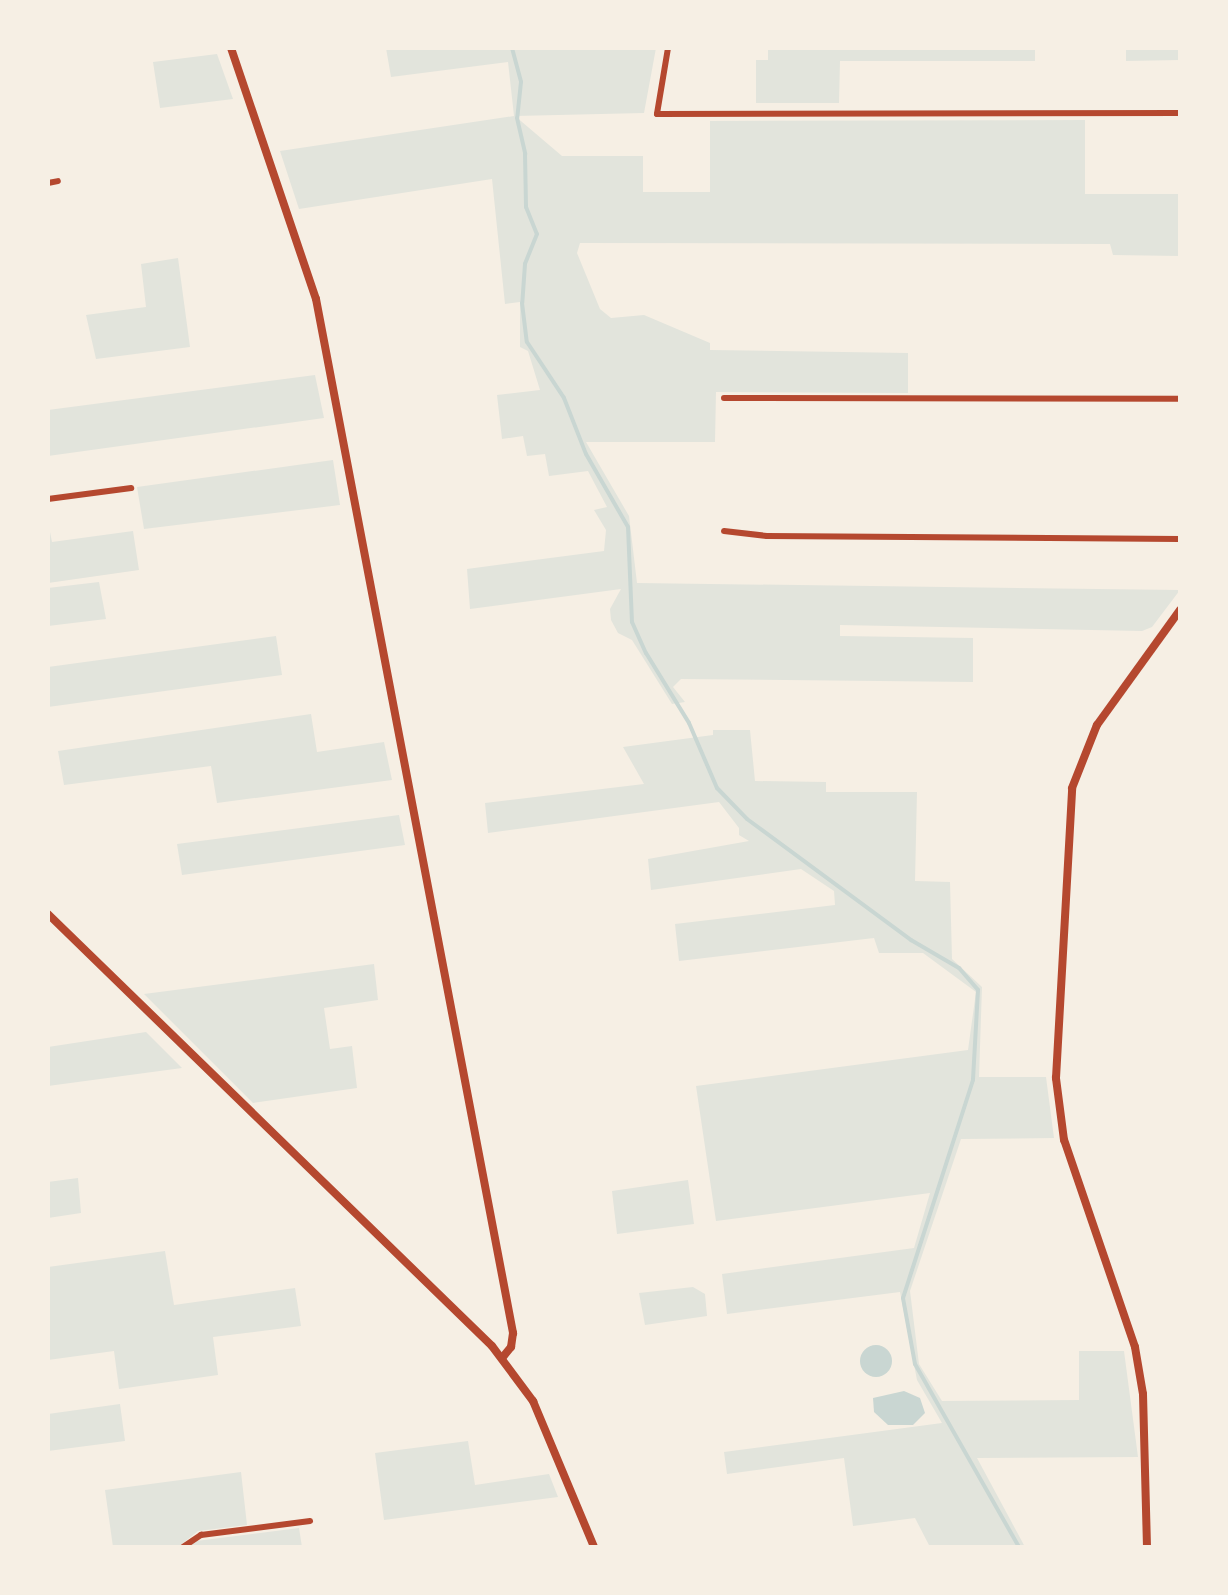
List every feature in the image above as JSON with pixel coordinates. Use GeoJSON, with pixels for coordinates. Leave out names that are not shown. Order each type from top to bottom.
{"type":"FeatureCollection","features":[{"type":"Feature","properties":{"kind":"street"},"geometry":{"type":"LineString","coordinates":[[231,48],[316,299],[513,1333],[511,1347],[502,1358]]}},
{"type":"Feature","properties":{"kind":"street"},"geometry":{"type":"LineString","coordinates":[[668,48],[657,114],[1180,113]]}},
{"type":"Feature","properties":{"kind":"street"},"geometry":{"type":"LineString","coordinates":[[48,183],[58,181]]}},
{"type":"Feature","properties":{"kind":"street"},"geometry":{"type":"LineString","coordinates":[[724,398],[1180,399]]}},
{"type":"Feature","properties":{"kind":"street"},"geometry":{"type":"LineString","coordinates":[[48,499],[131,488]]}},
{"type":"Feature","properties":{"kind":"street"},"geometry":{"type":"LineString","coordinates":[[724,531],[767,536],[1180,539]]}},
{"type":"Feature","properties":{"kind":"street"},"geometry":{"type":"LineString","coordinates":[[1147,1547],[1143,1394],[1135,1347],[1064,1140],[1056,1065],[1072,788],[1097,725],[1180,610]]}},
{"type":"Feature","properties":{"kind":"street"},"geometry":{"type":"LineString","coordinates":[[48,914],[502,1358],[533,1401],[594,1547]]}},
{"type":"Feature","properties":{"kind":"street"},"geometry":{"type":"LineString","coordinates":[[183,1547],[201,1535],[310,1521]]}},
{"type":"Feature","properties":{"kind":"shaded area"},"geometry":{"type":"Polygon","coordinates":[[[386,48],[656,48],[644,113],[515,116],[562,156],[643,156],[643,192],[710,192],[710,121],[1085,120],[1085,194],[1180,194],[1180,256],[1113,255],[1110,244],[580,243],[577,253],[600,309],[611,318],[644,315],[710,343],[710,350],[908,353],[908,393],[716,392],[715,442],[586,442],[629,516],[637,583],[1180,590],[1152,627],[1142,631],[840,625],[840,636],[973,638],[973,682],[681,679],[673,687],[685,702],[672,704],[632,640],[618,633],[611,620],[610,609],[621,589],[470,609],[467,569],[604,551],[606,530],[594,510],[607,507],[588,471],[549,476],[545,454],[527,456],[523,436],[502,439],[497,395],[540,390],[528,351],[520,347],[520,302],[505,304],[492,179],[299,209],[280,151],[514,116],[508,62],[391,77],[386,48]]]}},
{"type":"Feature","properties":{"kind":"shaded area"},"geometry":{"type":"Polygon","coordinates":[[[768,48],[1035,48],[1035,61],[840,61],[839,103],[756,103],[756,60],[768,60],[768,48]]]}},
{"type":"Feature","properties":{"kind":"shaded area"},"geometry":{"type":"Polygon","coordinates":[[[1126,48],[1180,48],[1180,60],[1126,61],[1126,48]]]}},
{"type":"Feature","properties":{"kind":"shaded area"},"geometry":{"type":"Polygon","coordinates":[[[217,54],[233,99],[160,108],[153,62],[217,54]]]}},
{"type":"Feature","properties":{"kind":"shaded area"},"geometry":{"type":"Polygon","coordinates":[[[178,258],[190,347],[96,359],[86,315],[146,307],[141,264],[178,258]]]}},
{"type":"Feature","properties":{"kind":"shaded area"},"geometry":{"type":"Polygon","coordinates":[[[315,375],[324,418],[48,456],[48,410],[315,375]]]}},
{"type":"Feature","properties":{"kind":"shaded area"},"geometry":{"type":"Polygon","coordinates":[[[333,460],[340,505],[144,529],[137,487],[333,460]]]}},
{"type":"Feature","properties":{"kind":"shaded area"},"geometry":{"type":"Polygon","coordinates":[[[48,522],[52,542],[133,531],[139,570],[48,583],[48,522]]]}},
{"type":"Feature","properties":{"kind":"shaded area"},"geometry":{"type":"Polygon","coordinates":[[[99,582],[106,619],[48,626],[48,588],[99,582]]]}},
{"type":"Feature","properties":{"kind":"shaded area"},"geometry":{"type":"Polygon","coordinates":[[[276,636],[282,675],[48,707],[48,667],[276,636]]]}},
{"type":"Feature","properties":{"kind":"shaded area"},"geometry":{"type":"Polygon","coordinates":[[[311,714],[317,752],[384,742],[392,780],[217,803],[211,766],[64,785],[58,751],[311,714]]]}},
{"type":"Feature","properties":{"kind":"shaded area"},"geometry":{"type":"Polygon","coordinates":[[[713,730],[750,730],[755,781],[826,782],[826,792],[917,792],[915,881],[950,882],[952,959],[982,987],[979,1077],[1046,1077],[1054,1138],[961,1139],[910,1291],[919,1364],[942,1401],[1079,1400],[1079,1351],[1124,1351],[1138,1457],[977,1458],[1025,1547],[930,1547],[915,1518],[853,1526],[844,1458],[727,1474],[724,1452],[942,1423],[917,1380],[900,1292],[727,1314],[722,1274],[914,1248],[930,1193],[716,1221],[696,1086],[968,1050],[976,992],[923,953],[879,953],[874,938],[679,961],[675,924],[835,905],[834,891],[801,869],[651,890],[648,859],[749,841],[739,835],[739,828],[719,802],[488,833],[485,803],[644,784],[623,747],[713,735],[713,730]]]}},
{"type":"Feature","properties":{"kind":"shaded area"},"geometry":{"type":"Polygon","coordinates":[[[399,815],[405,845],[182,875],[177,844],[399,815]]]}},
{"type":"Feature","properties":{"kind":"shaded area"},"geometry":{"type":"Polygon","coordinates":[[[374,964],[378,1000],[324,1008],[330,1049],[352,1046],[357,1088],[253,1103],[144,994],[374,964]]]}},
{"type":"Feature","properties":{"kind":"shaded area"},"geometry":{"type":"Polygon","coordinates":[[[146,1032],[182,1068],[48,1086],[48,1047],[146,1032]]]}},
{"type":"Feature","properties":{"kind":"shaded area"},"geometry":{"type":"Polygon","coordinates":[[[78,1178],[81,1213],[48,1218],[48,1182],[78,1178]]]}},
{"type":"Feature","properties":{"kind":"shaded area"},"geometry":{"type":"Polygon","coordinates":[[[688,1180],[694,1224],[617,1234],[612,1191],[688,1180]]]}},
{"type":"Feature","properties":{"kind":"shaded area"},"geometry":{"type":"Polygon","coordinates":[[[165,1251],[174,1305],[295,1288],[301,1326],[213,1337],[218,1375],[119,1389],[114,1351],[48,1360],[48,1267],[165,1251]]]}},
{"type":"Feature","properties":{"kind":"shaded area"},"geometry":{"type":"Polygon","coordinates":[[[693,1287],[705,1294],[707,1316],[645,1325],[639,1293],[693,1287]]]}},
{"type":"Feature","properties":{"kind":"shaded area"},"geometry":{"type":"Polygon","coordinates":[[[876,1345],[887,1350],[892,1361],[887,1372],[876,1377],[865,1372],[860,1361],[865,1350],[876,1345]]]}},
{"type":"Feature","properties":{"kind":"shaded area"},"geometry":{"type":"Polygon","coordinates":[[[904,1391],[920,1398],[925,1413],[913,1425],[888,1425],[874,1412],[873,1398],[904,1391]]]}},
{"type":"Feature","properties":{"kind":"shaded area"},"geometry":{"type":"Polygon","coordinates":[[[120,1404],[125,1441],[48,1451],[48,1414],[120,1404]]]}},
{"type":"Feature","properties":{"kind":"shaded area"},"geometry":{"type":"Polygon","coordinates":[[[468,1441],[475,1485],[549,1474],[558,1497],[384,1520],[375,1453],[468,1441]]]}},
{"type":"Feature","properties":{"kind":"shaded area"},"geometry":{"type":"Polygon","coordinates":[[[241,1472],[247,1525],[198,1531],[178,1547],[113,1547],[105,1490],[241,1472]]]}},
{"type":"Feature","properties":{"kind":"shaded area"},"geometry":{"type":"Polygon","coordinates":[[[299,1528],[302,1547],[189,1547],[196,1541],[299,1528]]]}},
{"type":"Feature","properties":{"kind":"waterway"},"geometry":{"type":"LineString","coordinates":[[512,48],[521,82],[517,118],[525,154],[526,207],[537,234],[525,264],[522,303],[527,342],[564,398],[586,454],[628,527],[632,622],[646,653],[689,723],[717,788],[747,819],[911,940],[959,968],[978,990],[973,1080],[903,1298],[915,1364],[1019,1547]]}}]}
